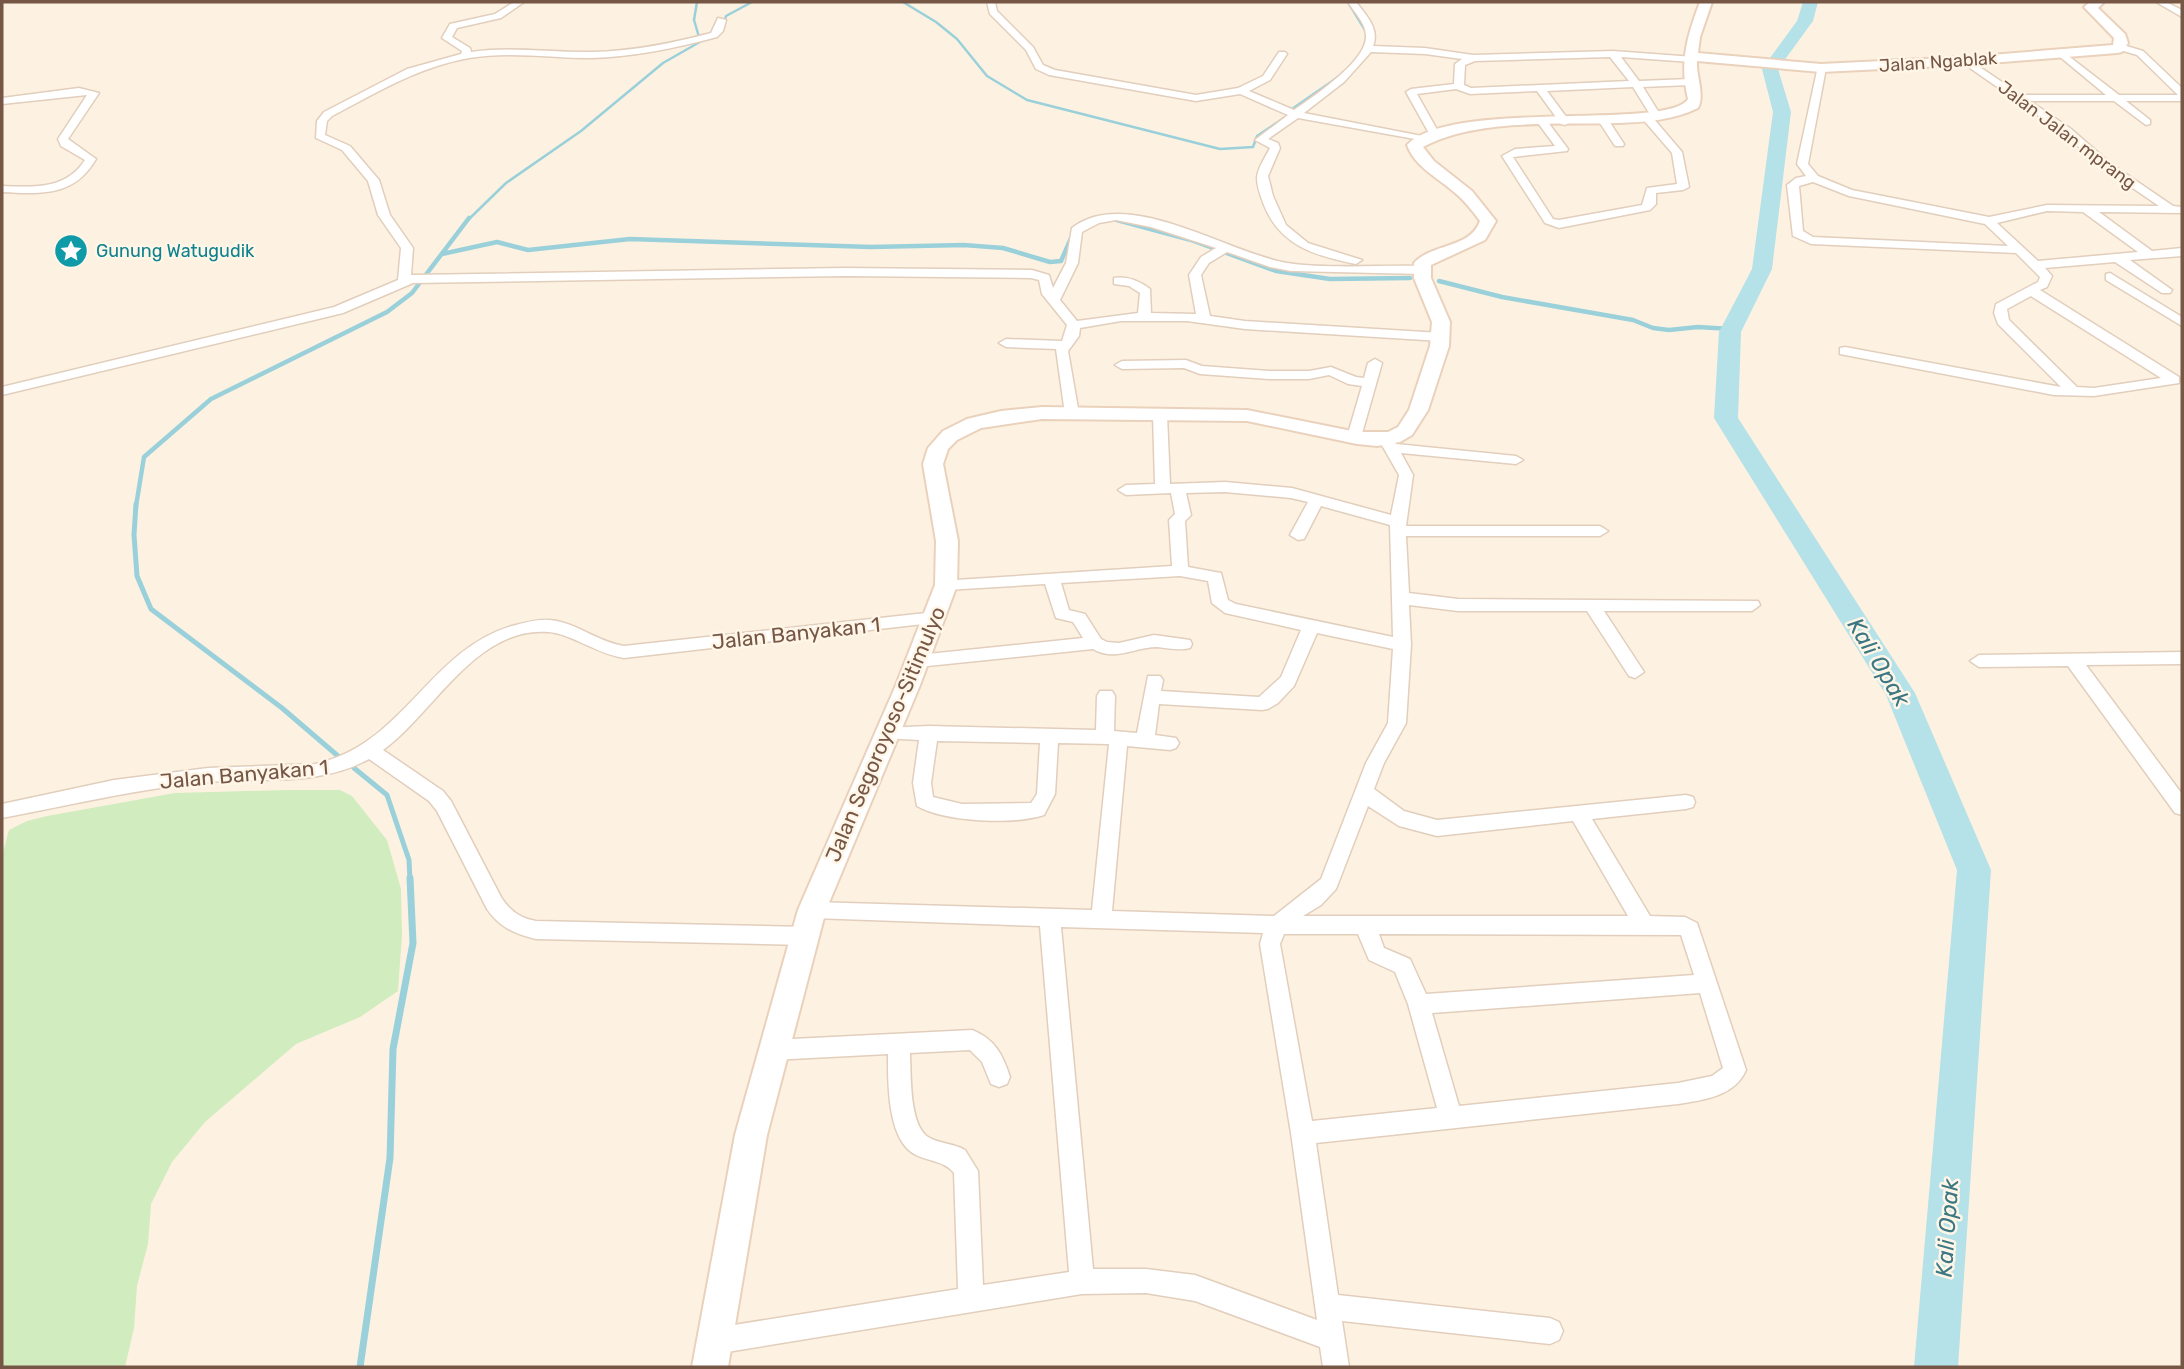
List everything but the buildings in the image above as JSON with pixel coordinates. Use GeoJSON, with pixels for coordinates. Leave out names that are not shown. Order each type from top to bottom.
{"type":"FeatureCollection","features":[{"type":"Feature","properties":{"kind":"main road"},"geometry":{"type":"LineString","coordinates":[[1389,444],[1413,421],[1441,337],[1437,309],[1423,280],[1423,263],[1431,257],[1480,237],[1487,228],[1488,221],[1464,192],[1416,150],[1415,145],[1429,137],[1461,129],[1651,116],[1685,109],[1693,105],[1695,99],[1689,82],[1695,29],[1706,2]]}},
{"type":"Feature","properties":{"kind":"main road"},"geometry":{"type":"LineString","coordinates":[[2091,3],[2092,11],[2116,32],[2120,47]]}},
{"type":"Feature","properties":{"kind":"main road","name":"Jalan Ngablak"},"geometry":{"type":"LineString","coordinates":[[1692,58],[1821,68],[1965,61],[2101,51],[2120,47]]}},
{"type":"Feature","properties":{"kind":"main road","name":"Jalan Segoroyoso-Sitimulyo"},"geometry":{"type":"LineString","coordinates":[[710,1367],[751,1135],[812,910],[918,661],[946,585],[947,541],[933,464],[934,454],[955,433],[982,421],[1016,415],[1261,417],[1389,444]]}},
{"type":"Feature","properties":{"kind":"street"},"geometry":{"type":"LineString","coordinates":[[465,56],[467,50],[447,38],[453,26],[492,18],[520,2]]}},
{"type":"Feature","properties":{"kind":"street"},"geometry":{"type":"LineString","coordinates":[[991,2],[993,12],[1030,49],[1044,70],[1188,97],[1216,96],[1241,91],[1267,78],[1282,54]]}},
{"type":"Feature","properties":{"kind":"street"},"geometry":{"type":"LineString","coordinates":[[1352,2],[1370,32],[1360,62],[1261,140],[1274,145],[1275,148],[1262,176],[1273,217],[1286,233],[1318,253],[1358,260],[1374,269]]}},
{"type":"Feature","properties":{"kind":"street"},"geometry":{"type":"LineString","coordinates":[[2160,2],[2182,14]]}},
{"type":"Feature","properties":{"kind":"street"},"geometry":{"type":"LineString","coordinates":[[404,281],[407,248],[384,215],[376,184],[346,148],[320,136],[322,121],[328,114],[403,74],[465,56],[489,53],[579,55],[619,52],[714,35],[721,20]]}},
{"type":"Feature","properties":{"kind":"street"},"geometry":{"type":"LineString","coordinates":[[2120,47],[2140,54],[2182,93]]}},
{"type":"Feature","properties":{"kind":"street"},"geometry":{"type":"LineString","coordinates":[[1366,50],[1426,51],[1473,58],[1614,54],[1692,58]]}},
{"type":"Feature","properties":{"kind":"street"},"geometry":{"type":"LineString","coordinates":[[1540,89],[1563,149],[1515,152],[1507,156],[1549,221],[1559,224],[1646,208],[1650,204],[1651,190],[1683,187],[1677,152],[1651,116],[1637,85],[1614,54]]}},
{"type":"Feature","properties":{"kind":"street"},"geometry":{"type":"LineString","coordinates":[[2062,54],[2146,122]]}},
{"type":"Feature","properties":{"kind":"street"},"geometry":{"type":"LineString","coordinates":[[1460,86],[1460,64],[1473,58]]}},
{"type":"Feature","properties":{"kind":"street","name":"Jalan Jalan mprang"},"geometry":{"type":"LineString","coordinates":[[1965,61],[2067,131],[2118,173],[2176,209],[2182,218]]}},
{"type":"Feature","properties":{"kind":"street"},"geometry":{"type":"LineString","coordinates":[[1821,68],[1802,164],[1814,178],[1864,197],[1989,221],[2039,209],[2176,209]]}},
{"type":"Feature","properties":{"kind":"street"},"geometry":{"type":"LineString","coordinates":[[1429,137],[1411,92],[1460,86],[1465,90],[1540,89],[1689,82]]}},
{"type":"Feature","properties":{"kind":"street"},"geometry":{"type":"LineString","coordinates":[[1482,90],[1493,106]]}},
{"type":"Feature","properties":{"kind":"street"},"geometry":{"type":"LineString","coordinates":[[1241,91],[1294,114],[1429,137]]}},
{"type":"Feature","properties":{"kind":"street"},"geometry":{"type":"LineString","coordinates":[[2,102],[79,92],[94,93],[63,139],[65,144],[91,159],[77,180],[50,189],[2,189]]}},
{"type":"Feature","properties":{"kind":"street"},"geometry":{"type":"LineString","coordinates":[[2019,98],[2182,98]]}},
{"type":"Feature","properties":{"kind":"street"},"geometry":{"type":"LineString","coordinates":[[1603,120],[1619,144]]}},
{"type":"Feature","properties":{"kind":"street"},"geometry":{"type":"LineString","coordinates":[[1814,178],[1800,180],[1793,185],[1797,233],[1811,240],[2020,250]]}},
{"type":"Feature","properties":{"kind":"street"},"geometry":{"type":"LineString","coordinates":[[2084,207],[2150,255]]}},
{"type":"Feature","properties":{"kind":"street"},"geometry":{"type":"LineString","coordinates":[[1053,301],[1072,262],[1076,231],[1090,221],[1116,217],[1220,250],[1291,267],[1421,270]]}},
{"type":"Feature","properties":{"kind":"street"},"geometry":{"type":"LineString","coordinates":[[1989,221],[2036,265],[2046,280],[2001,307],[2003,321],[2074,392]]}},
{"type":"Feature","properties":{"kind":"street"},"geometry":{"type":"LineString","coordinates":[[1204,320],[1195,275],[1205,260],[1220,250]]}},
{"type":"Feature","properties":{"kind":"street"},"geometry":{"type":"LineString","coordinates":[[2036,265],[2182,252]]}},
{"type":"Feature","properties":{"kind":"street"},"geometry":{"type":"LineString","coordinates":[[2118,258],[2166,290]]}},
{"type":"Feature","properties":{"kind":"street"},"geometry":{"type":"LineString","coordinates":[[2,391],[338,310],[404,281],[426,278],[845,272],[1032,274],[1045,278],[1053,301],[1074,325]]}},
{"type":"Feature","properties":{"kind":"street"},"geometry":{"type":"LineString","coordinates":[[2110,277],[2182,322]]}},
{"type":"Feature","properties":{"kind":"street"},"geometry":{"type":"LineString","coordinates":[[1118,281],[1133,283],[1146,292],[1144,317]]}},
{"type":"Feature","properties":{"kind":"street"},"geometry":{"type":"LineString","coordinates":[[2031,290],[2179,381]]}},
{"type":"Feature","properties":{"kind":"street"},"geometry":{"type":"LineString","coordinates":[[1074,325],[1116,318],[1144,317],[1441,337]]}},
{"type":"Feature","properties":{"kind":"street"},"geometry":{"type":"LineString","coordinates":[[1072,414],[1061,351],[1072,336],[1074,325]]}},
{"type":"Feature","properties":{"kind":"street"},"geometry":{"type":"LineString","coordinates":[[1006,343],[1063,345]]}},
{"type":"Feature","properties":{"kind":"street"},"geometry":{"type":"LineString","coordinates":[[1844,351],[2035,389],[2094,392],[2179,381]]}},
{"type":"Feature","properties":{"kind":"street"},"geometry":{"type":"LineString","coordinates":[[1354,437],[1375,363]]}},
{"type":"Feature","properties":{"kind":"street"},"geometry":{"type":"LineString","coordinates":[[1122,365],[1186,364],[1200,370],[1278,375],[1331,371],[1353,381],[1370,382]]}},
{"type":"Feature","properties":{"kind":"street"},"geometry":{"type":"LineString","coordinates":[[1160,415],[1170,489],[1184,515],[1177,520],[1180,570]]}},
{"type":"Feature","properties":{"kind":"street"},"geometry":{"type":"LineString","coordinates":[[1389,444],[1516,460]]}},
{"type":"Feature","properties":{"kind":"street"},"geometry":{"type":"LineString","coordinates":[[1336,1367],[1303,1133],[1270,944],[1276,925],[1317,897],[1329,883],[1378,756],[1396,723],[1402,645],[1398,527],[1406,475],[1389,444]]}},
{"type":"Feature","properties":{"kind":"street"},"geometry":{"type":"LineString","coordinates":[[1126,490],[1225,487],[1318,498],[1398,527],[1600,531]]}},
{"type":"Feature","properties":{"kind":"street"},"geometry":{"type":"LineString","coordinates":[[1298,535],[1318,498]]}},
{"type":"Feature","properties":{"kind":"street"},"geometry":{"type":"LineString","coordinates":[[946,585],[1180,570],[1215,577],[1218,598],[1225,606],[1402,645]]}},
{"type":"Feature","properties":{"kind":"street"},"geometry":{"type":"LineString","coordinates":[[1052,580],[1062,614],[1079,618],[1095,643],[1104,648],[1119,649],[1154,641],[1184,645]]}},
{"type":"Feature","properties":{"kind":"street"},"geometry":{"type":"LineString","coordinates":[[1401,598],[1458,605],[1752,605]]}},
{"type":"Feature","properties":{"kind":"street"},"geometry":{"type":"LineString","coordinates":[[1592,604],[1635,672]]}},
{"type":"Feature","properties":{"kind":"street","name":"Jalan Banyakan 1"},"geometry":{"type":"LineString","coordinates":[[2,811],[114,787],[208,775],[332,768],[369,750],[397,730],[466,656],[514,631],[541,625],[562,628],[607,651],[624,652],[935,618]]}},
{"type":"Feature","properties":{"kind":"street"},"geometry":{"type":"LineString","coordinates":[[1145,740],[1152,689],[1262,705],[1273,700],[1286,686],[1311,626]]}},
{"type":"Feature","properties":{"kind":"street"},"geometry":{"type":"LineString","coordinates":[[918,661],[1095,643]]}},
{"type":"Feature","properties":{"kind":"street"},"geometry":{"type":"LineString","coordinates":[[1979,661],[2182,658]]}},
{"type":"Feature","properties":{"kind":"street"},"geometry":{"type":"LineString","coordinates":[[2072,659],[2182,808]]}},
{"type":"Feature","properties":{"kind":"street"},"geometry":{"type":"LineString","coordinates":[[1101,920],[1112,738],[1106,696]]}},
{"type":"Feature","properties":{"kind":"street"},"geometry":{"type":"LineString","coordinates":[[888,733],[1112,738],[1170,743]]}},
{"type":"Feature","properties":{"kind":"street"},"geometry":{"type":"LineString","coordinates":[[929,733],[922,783],[924,801],[933,808],[958,811],[1037,810],[1046,794],[1049,736]]}},
{"type":"Feature","properties":{"kind":"street"},"geometry":{"type":"LineString","coordinates":[[369,750],[436,796],[444,806],[503,918],[518,927],[536,930],[805,936]]}},
{"type":"Feature","properties":{"kind":"street"},"geometry":{"type":"LineString","coordinates":[[1364,791],[1385,812],[1413,824],[1437,828],[1686,802]]}},
{"type":"Feature","properties":{"kind":"street"},"geometry":{"type":"LineString","coordinates":[[1579,814],[1644,925]]}},
{"type":"Feature","properties":{"kind":"street"},"geometry":{"type":"LineString","coordinates":[[812,910],[1276,925],[1644,925],[1685,926],[1690,929],[1735,1070],[1733,1076],[1727,1080],[1709,1087],[1660,1096],[1303,1133]]}},
{"type":"Feature","properties":{"kind":"street"},"geometry":{"type":"LineString","coordinates":[[1050,918],[1082,1282]]}},
{"type":"Feature","properties":{"kind":"street"},"geometry":{"type":"LineString","coordinates":[[1367,926],[1375,956],[1404,965],[1419,1003],[1451,1118]]}},
{"type":"Feature","properties":{"kind":"street"},"geometry":{"type":"LineString","coordinates":[[1419,1003],[1706,982]]}},
{"type":"Feature","properties":{"kind":"street"},"geometry":{"type":"LineString","coordinates":[[772,1050],[972,1040],[983,1045],[992,1055],[999,1077]]}},
{"type":"Feature","properties":{"kind":"street"},"geometry":{"type":"LineString","coordinates":[[899,1042],[903,1109],[909,1135],[921,1146],[949,1152],[960,1160],[966,1171],[971,1300]]}},
{"type":"Feature","properties":{"kind":"street"},"geometry":{"type":"LineString","coordinates":[[715,1341],[1082,1282],[1146,1281],[1195,1287],[1333,1339]]}},
{"type":"Feature","properties":{"kind":"street"},"geometry":{"type":"LineString","coordinates":[[1328,1307],[1550,1331]]}},
{"type":"Feature","properties":{"kind":"green space"},"geometry":{"type":"Polygon","coordinates":[[[340,790],[352,796],[387,840],[401,889],[402,935],[398,991],[360,1017],[296,1044],[205,1122],[172,1162],[151,1204],[148,1244],[137,1286],[134,1328],[125,1367],[2,1367],[2,856],[9,830],[27,821],[47,816],[175,793],[340,790]]]}},
{"type":"Feature","properties":{"kind":"waterway"},"geometry":{"type":"LineString","coordinates":[[697,2],[694,20],[699,37]]}},
{"type":"Feature","properties":{"kind":"waterway"},"geometry":{"type":"LineString","coordinates":[[724,23],[726,16],[752,2]]}},
{"type":"Feature","properties":{"kind":"waterway"},"geometry":{"type":"LineString","coordinates":[[903,2],[936,22],[957,39],[987,76],[1027,100],[1220,149],[1253,147],[1257,136],[1287,116]]}},
{"type":"Feature","properties":{"kind":"waterway"},"geometry":{"type":"LineString","coordinates":[[1348,2],[1365,30]]}},
{"type":"Feature","properties":{"kind":"waterway","name":"Kali Opak"},"geometry":{"type":"LineString","coordinates":[[1810,2],[1805,21],[1770,69],[1782,112],[1762,269],[1730,332],[1726,418],[1900,693],[1974,870],[1936,1367]]}},
{"type":"Feature","properties":{"kind":"waterway"},"geometry":{"type":"LineString","coordinates":[[468,220],[506,183],[581,131],[663,63],[705,39]]}},
{"type":"Feature","properties":{"kind":"waterway"},"geometry":{"type":"LineString","coordinates":[[1292,109],[1341,75]]}},
{"type":"Feature","properties":{"kind":"waterway"},"geometry":{"type":"LineString","coordinates":[[1093,218],[1099,217]]}},
{"type":"Feature","properties":{"kind":"waterway"},"geometry":{"type":"LineString","coordinates":[[136,506],[144,457],[211,399],[387,312],[412,293],[469,218]]}},
{"type":"Feature","properties":{"kind":"waterway"},"geometry":{"type":"LineString","coordinates":[[442,254],[497,242],[528,250],[630,239],[871,247],[964,245],[1003,248],[1050,262],[1061,261],[1076,227],[1093,218]]}},
{"type":"Feature","properties":{"kind":"waterway"},"geometry":{"type":"LineString","coordinates":[[1087,220],[1093,218]]}},
{"type":"Feature","properties":{"kind":"waterway"},"geometry":{"type":"LineString","coordinates":[[1117,220],[1191,240],[1276,271],[1330,279],[1410,278]]}},
{"type":"Feature","properties":{"kind":"waterway"},"geometry":{"type":"LineString","coordinates":[[1439,281],[1502,297],[1633,320],[1653,328],[1731,329]]}},
{"type":"Feature","properties":{"kind":"waterway"},"geometry":{"type":"LineString","coordinates":[[136,504],[134,535],[137,576],[151,609],[282,708],[338,756]]}},
{"type":"Feature","properties":{"kind":"waterway"},"geometry":{"type":"LineString","coordinates":[[354,768],[387,795],[409,860],[410,880]]}},
{"type":"Feature","properties":{"kind":"waterway"},"geometry":{"type":"LineString","coordinates":[[360,1367],[390,1158],[393,1049],[413,943],[410,878]]}},
{"type":"Feature","properties":{"kind":"place","name":"Gunung Watugudik"},"geometry":{"type":"Point","coordinates":[71,251]}}]}
